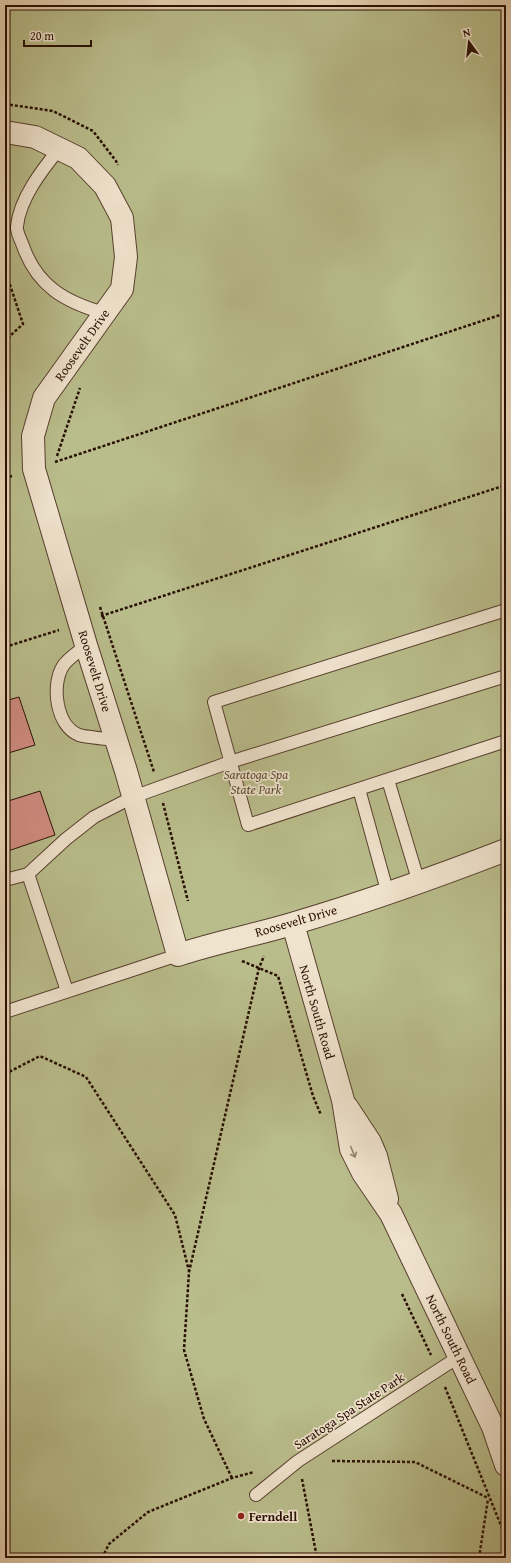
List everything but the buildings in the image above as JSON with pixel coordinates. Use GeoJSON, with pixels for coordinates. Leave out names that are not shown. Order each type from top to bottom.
{"type":"FeatureCollection","features":[{"type":"Feature","properties":{"kind":"street","name":"Roosevelt Drive"},"geometry":{"type":"LineString","coordinates":[[5,132],[35,137],[78,158],[105,186],[122,218],[126,257],[122,288],[44,398],[33,436],[34,469],[133,797],[178,955],[199,948],[293,924],[388,894],[506,850]]}},
{"type":"Feature","properties":{"kind":"street","name":"North South Road"},"geometry":{"type":"LineString","coordinates":[[293,924],[342,1100],[370,1142],[376,1156],[391,1214],[493,1427],[506,1465]]}},
{"type":"Feature","properties":{"kind":"lane"},"geometry":{"type":"LineString","coordinates":[[59,149],[45,167],[20,209],[16,228],[34,271],[50,289],[70,300],[104,313]]}},
{"type":"Feature","properties":{"kind":"lane"},"geometry":{"type":"LineString","coordinates":[[506,610],[214,702],[248,825],[506,741]]}},
{"type":"Feature","properties":{"kind":"lane"},"geometry":{"type":"LineString","coordinates":[[86,645],[63,666],[58,681],[57,706],[65,724],[79,735],[116,740]]}},
{"type":"Feature","properties":{"kind":"lane"},"geometry":{"type":"LineString","coordinates":[[5,880],[28,874],[66,838],[94,817],[133,797],[230,762],[506,676]]}},
{"type":"Feature","properties":{"kind":"lane"},"geometry":{"type":"LineString","coordinates":[[388,780],[419,883]]}},
{"type":"Feature","properties":{"kind":"lane"},"geometry":{"type":"LineString","coordinates":[[359,789],[388,894]]}},
{"type":"Feature","properties":{"kind":"lane"},"geometry":{"type":"LineString","coordinates":[[28,874],[67,992]]}},
{"type":"Feature","properties":{"kind":"lane"},"geometry":{"type":"LineString","coordinates":[[5,1012],[178,955]]}},
{"type":"Feature","properties":{"kind":"lane","name":"Saratoga Spa State Park"},"geometry":{"type":"LineString","coordinates":[[256,1495],[298,1461],[460,1356]]}},
{"type":"Feature","properties":{"kind":"path"},"geometry":{"type":"LineString","coordinates":[[5,104],[53,111],[93,131],[116,161],[119,168]]}},
{"type":"Feature","properties":{"kind":"path"},"geometry":{"type":"LineString","coordinates":[[5,270],[23,324],[10,336],[5,347]]}},
{"type":"Feature","properties":{"kind":"path"},"geometry":{"type":"LineString","coordinates":[[5,478],[506,313]]}},
{"type":"Feature","properties":{"kind":"path"},"geometry":{"type":"LineString","coordinates":[[57,469],[55,462],[80,386]]}},
{"type":"Feature","properties":{"kind":"path"},"geometry":{"type":"LineString","coordinates":[[5,647],[506,485]]}},
{"type":"Feature","properties":{"kind":"path"},"geometry":{"type":"LineString","coordinates":[[98,601],[159,787],[190,907]]}},
{"type":"Feature","properties":{"kind":"path"},"geometry":{"type":"LineString","coordinates":[[102,1558],[109,1544],[148,1512],[232,1478],[204,1419],[184,1350],[189,1272],[259,968],[262,958],[267,953]]}},
{"type":"Feature","properties":{"kind":"path"},"geometry":{"type":"LineString","coordinates":[[5,1074],[40,1056],[86,1077],[176,1215],[189,1272]]}},
{"type":"Feature","properties":{"kind":"path"},"geometry":{"type":"LineString","coordinates":[[316,1558],[298,1461],[415,1462],[488,1498],[506,1538]]}},
{"type":"Feature","properties":{"kind":"path"},"geometry":{"type":"LineString","coordinates":[[479,1558],[488,1498]]}},
{"type":"Feature","properties":{"kind":"green space","name":"Saratoga Spa State Park"},"geometry":{"type":"Polygon","coordinates":[[[5,5],[506,5],[506,1558],[5,1558],[5,5]]]}},
{"type":"Feature","properties":{"kind":"place","name":"Ferndell"},"geometry":{"type":"Point","coordinates":[241,1516]}}]}
